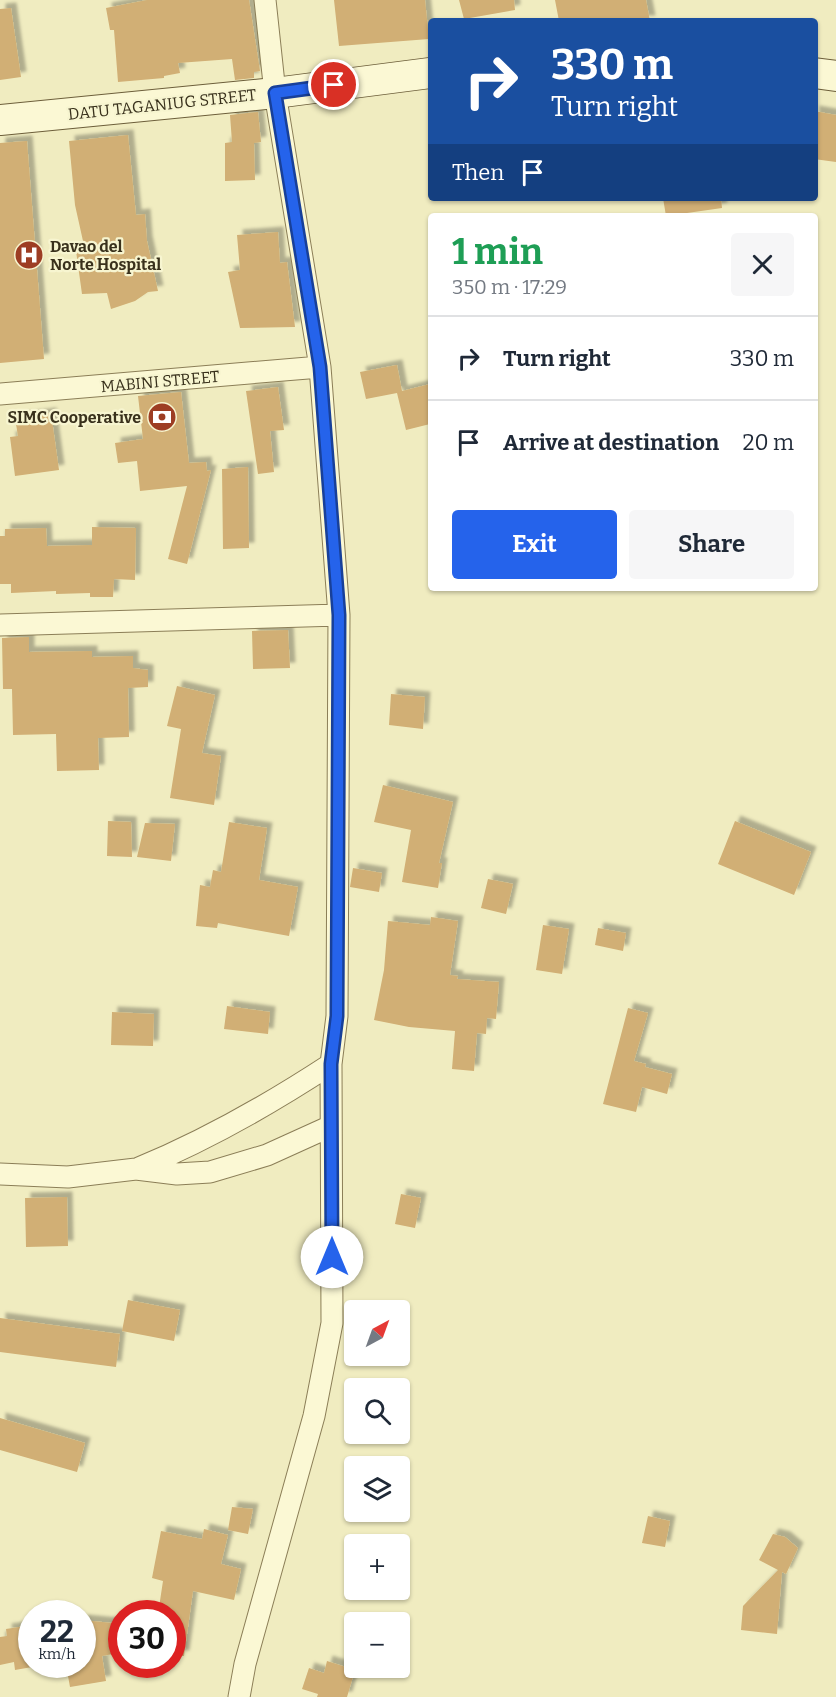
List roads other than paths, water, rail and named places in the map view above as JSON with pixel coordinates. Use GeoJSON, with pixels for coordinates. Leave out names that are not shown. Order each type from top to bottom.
{"type":"FeatureCollection","features":[{"type":"Feature","properties":{"kind":"main road","name":"DATU TAGANIUG STREET"},"geometry":{"type":"LineString","coordinates":[[0,120],[275,93],[428,73]]}},
{"type":"Feature","properties":{"kind":"main road"},"geometry":{"type":"LineString","coordinates":[[818,74],[836,76]]}},
{"type":"Feature","properties":{"kind":"street"},"geometry":{"type":"LineString","coordinates":[[239,1697],[314,1416],[332,1323],[331,1064],[337,1016],[339,615],[320,367],[275,93],[265,0]]}},
{"type":"Feature","properties":{"kind":"street","name":"MABINI STREET"},"geometry":{"type":"LineString","coordinates":[[0,394],[320,367]]}},
{"type":"Feature","properties":{"kind":"street"},"geometry":{"type":"LineString","coordinates":[[0,626],[339,615]]}},
{"type":"Feature","properties":{"kind":"street"},"geometry":{"type":"LineString","coordinates":[[136,1169],[195,1144],[289,1091],[331,1064]]}},
{"type":"Feature","properties":{"kind":"street"},"geometry":{"type":"LineString","coordinates":[[0,1174],[68,1177],[136,1169],[177,1174],[210,1172],[267,1155],[331,1126]]}},
{"type":"Feature","properties":{"kind":"place","name":"Davao del Norte Hospital"},"geometry":{"type":"Point","coordinates":[29,255]}},
{"type":"Feature","properties":{"kind":"place","name":"SIMC Cooperative"},"geometry":{"type":"Point","coordinates":[162,417]}}]}
